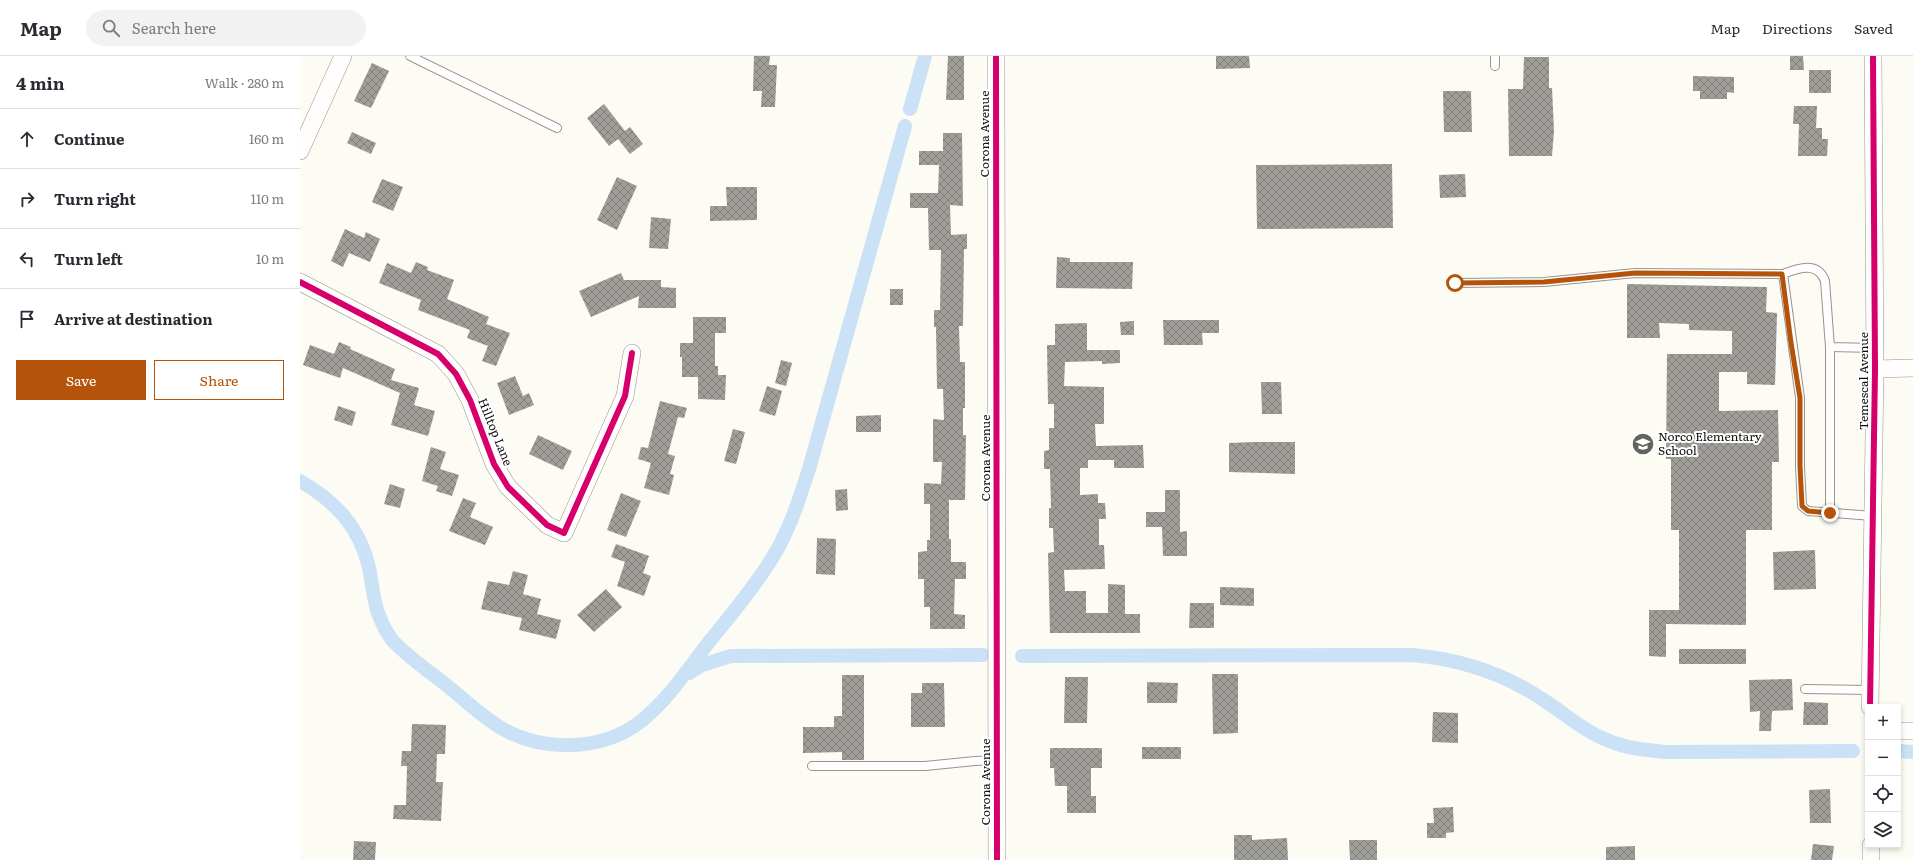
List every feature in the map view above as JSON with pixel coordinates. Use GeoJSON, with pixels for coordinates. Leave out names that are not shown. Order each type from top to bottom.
{"type":"FeatureCollection","features":[{"type":"Feature","properties":{"kind":"street"},"geometry":{"type":"LineString","coordinates":[[300,151],[343,56]]}},
{"type":"Feature","properties":{"kind":"street","name":"Corona Avenue"},"geometry":{"type":"LineString","coordinates":[[996,56],[997,860]]}},
{"type":"Feature","properties":{"kind":"street","name":"Temescal Avenue"},"geometry":{"type":"LineString","coordinates":[[1870,699],[1875,369],[1873,56]]}},
{"type":"Feature","properties":{"kind":"street","name":"Hilltop Lane"},"geometry":{"type":"LineString","coordinates":[[300,282],[438,354],[456,374],[470,400],[494,464],[508,487],[547,526],[564,533],[625,396],[632,353]]}},
{"type":"Feature","properties":{"kind":"street"},"geometry":{"type":"LineString","coordinates":[[1875,369],[1913,368]]}},
{"type":"Feature","properties":{"kind":"street"},"geometry":{"type":"LineString","coordinates":[[1901,731],[1913,731]]}},
{"type":"Feature","properties":{"kind":"street"},"geometry":{"type":"LineString","coordinates":[[1871,848],[1871,860]]}},
{"type":"Feature","properties":{"kind":"lane"},"geometry":{"type":"LineString","coordinates":[[410,56],[557,128]]}},
{"type":"Feature","properties":{"kind":"lane"},"geometry":{"type":"LineString","coordinates":[[1494,66],[1495,56]]}},
{"type":"Feature","properties":{"kind":"lane"},"geometry":{"type":"LineString","coordinates":[[1455,283],[1544,282],[1635,273],[1782,274],[1806,267],[1817,270],[1823,276],[1825,281],[1830,347],[1830,513]]}},
{"type":"Feature","properties":{"kind":"lane"},"geometry":{"type":"LineString","coordinates":[[1782,274],[1800,398],[1800,466],[1802,506],[1808,511],[1873,516]]}},
{"type":"Feature","properties":{"kind":"lane"},"geometry":{"type":"LineString","coordinates":[[1830,347],[1875,348]]}},
{"type":"Feature","properties":{"kind":"lane"},"geometry":{"type":"LineString","coordinates":[[1804,689],[1870,699]]}},
{"type":"Feature","properties":{"kind":"lane"},"geometry":{"type":"LineString","coordinates":[[812,766],[925,766],[997,760]]}},
{"type":"Feature","properties":{"kind":"building"},"geometry":{"type":"Polygon","coordinates":[[[754,56],[770,56],[769,65],[777,65],[775,107],[761,107],[762,91],[753,91],[754,56]]]}},
{"type":"Feature","properties":{"kind":"building"},"geometry":{"type":"Polygon","coordinates":[[[948,56],[964,56],[964,100],[946,100],[948,56]]]}},
{"type":"Feature","properties":{"kind":"building"},"geometry":{"type":"Polygon","coordinates":[[[1216,56],[1249,56],[1250,68],[1216,69],[1216,56]]]}},
{"type":"Feature","properties":{"kind":"building"},"geometry":{"type":"Polygon","coordinates":[[[1790,56],[1803,56],[1804,70],[1790,70],[1790,56]]]}},
{"type":"Feature","properties":{"kind":"building"},"geometry":{"type":"Polygon","coordinates":[[[1524,57],[1549,57],[1549,88],[1552,88],[1554,131],[1552,156],[1509,156],[1508,89],[1523,89],[1524,57]]]}},
{"type":"Feature","properties":{"kind":"building"},"geometry":{"type":"Polygon","coordinates":[[[372,63],[389,71],[371,108],[354,101],[372,63]]]}},
{"type":"Feature","properties":{"kind":"building"},"geometry":{"type":"Polygon","coordinates":[[[1809,70],[1831,70],[1831,93],[1809,93],[1809,70]]]}},
{"type":"Feature","properties":{"kind":"building"},"geometry":{"type":"Polygon","coordinates":[[[1693,76],[1734,77],[1734,93],[1727,92],[1727,99],[1700,99],[1700,91],[1693,91],[1693,76]]]}},
{"type":"Feature","properties":{"kind":"building"},"geometry":{"type":"Polygon","coordinates":[[[1443,91],[1471,91],[1472,132],[1444,132],[1443,91]]]}},
{"type":"Feature","properties":{"kind":"building"},"geometry":{"type":"Polygon","coordinates":[[[604,104],[625,131],[630,127],[643,144],[630,154],[618,139],[609,146],[587,118],[604,104]]]}},
{"type":"Feature","properties":{"kind":"building"},"geometry":{"type":"Polygon","coordinates":[[[1794,106],[1817,106],[1816,128],[1822,128],[1822,139],[1828,139],[1827,156],[1798,156],[1799,124],[1793,124],[1794,106]]]}},
{"type":"Feature","properties":{"kind":"building"},"geometry":{"type":"Polygon","coordinates":[[[352,132],[376,143],[371,154],[347,143],[352,132]]]}},
{"type":"Feature","properties":{"kind":"building"},"geometry":{"type":"Polygon","coordinates":[[[943,133],[962,133],[963,206],[950,205],[951,235],[967,234],[967,249],[964,249],[963,326],[959,326],[960,362],[965,362],[965,408],[963,408],[963,435],[966,435],[965,500],[949,500],[949,539],[951,539],[951,562],[966,562],[966,579],[955,579],[954,614],[965,615],[965,629],[930,629],[930,607],[924,607],[924,579],[918,579],[918,552],[927,551],[927,540],[930,540],[930,504],[924,504],[924,483],[941,484],[942,462],[933,462],[933,419],[944,420],[943,389],[937,389],[936,327],[934,327],[934,310],[940,310],[941,250],[929,250],[928,208],[910,208],[910,193],[938,193],[939,165],[919,165],[919,151],[943,151],[943,133]]]}},
{"type":"Feature","properties":{"kind":"building"},"geometry":{"type":"Polygon","coordinates":[[[1392,164],[1393,228],[1257,229],[1256,165],[1392,164]]]}},
{"type":"Feature","properties":{"kind":"building"},"geometry":{"type":"Polygon","coordinates":[[[1465,174],[1466,197],[1440,198],[1439,175],[1465,174]]]}},
{"type":"Feature","properties":{"kind":"building"},"geometry":{"type":"Polygon","coordinates":[[[617,177],[637,186],[617,230],[597,220],[617,177]]]}},
{"type":"Feature","properties":{"kind":"building"},"geometry":{"type":"Polygon","coordinates":[[[382,179],[403,187],[393,211],[372,202],[382,179]]]}},
{"type":"Feature","properties":{"kind":"building"},"geometry":{"type":"Polygon","coordinates":[[[726,187],[757,187],[757,220],[710,221],[710,206],[727,206],[726,187]]]}},
{"type":"Feature","properties":{"kind":"building"},"geometry":{"type":"Polygon","coordinates":[[[651,217],[671,219],[668,249],[649,248],[651,217]]]}},
{"type":"Feature","properties":{"kind":"building"},"geometry":{"type":"Polygon","coordinates":[[[345,229],[364,238],[366,232],[380,239],[370,262],[349,253],[343,267],[331,261],[345,229]]]}},
{"type":"Feature","properties":{"kind":"building"},"geometry":{"type":"Polygon","coordinates":[[[1057,257],[1070,258],[1070,262],[1133,262],[1132,289],[1056,288],[1057,257]]]}},
{"type":"Feature","properties":{"kind":"building"},"geometry":{"type":"Polygon","coordinates":[[[416,262],[428,267],[427,270],[454,280],[447,299],[489,317],[486,324],[510,333],[496,366],[482,361],[488,346],[467,338],[470,330],[418,310],[421,300],[379,283],[387,263],[411,273],[416,262]]]}},
{"type":"Feature","properties":{"kind":"building"},"geometry":{"type":"Polygon","coordinates":[[[621,273],[624,280],[661,280],[661,287],[676,288],[676,308],[638,308],[639,296],[591,317],[579,291],[621,273]]]}},
{"type":"Feature","properties":{"kind":"building"},"geometry":{"type":"Polygon","coordinates":[[[1627,284],[1767,287],[1766,312],[1777,313],[1775,385],[1747,384],[1747,372],[1719,372],[1719,411],[1778,410],[1779,462],[1772,462],[1772,530],[1746,530],[1746,625],[1666,624],[1666,657],[1649,656],[1649,610],[1679,610],[1679,530],[1671,530],[1671,459],[1666,459],[1667,354],[1732,354],[1732,331],[1689,330],[1689,324],[1659,323],[1660,338],[1627,338],[1627,284]]]}},
{"type":"Feature","properties":{"kind":"building"},"geometry":{"type":"Polygon","coordinates":[[[890,289],[903,289],[903,305],[890,305],[890,289]]]}},
{"type":"Feature","properties":{"kind":"building"},"geometry":{"type":"Polygon","coordinates":[[[693,317],[726,317],[726,333],[715,333],[715,366],[718,366],[718,375],[726,375],[725,400],[698,399],[698,377],[682,377],[680,343],[693,343],[693,317]]]}},
{"type":"Feature","properties":{"kind":"building"},"geometry":{"type":"Polygon","coordinates":[[[1163,320],[1219,320],[1219,333],[1202,333],[1203,345],[1164,345],[1163,320]]]}},
{"type":"Feature","properties":{"kind":"building"},"geometry":{"type":"Polygon","coordinates":[[[1134,321],[1134,335],[1121,335],[1120,322],[1134,321]]]}},
{"type":"Feature","properties":{"kind":"building"},"geometry":{"type":"Polygon","coordinates":[[[1087,323],[1087,350],[1120,350],[1120,363],[1102,364],[1102,361],[1065,362],[1064,386],[1104,387],[1104,424],[1095,424],[1096,446],[1143,445],[1144,468],[1114,468],[1114,460],[1088,460],[1088,468],[1080,468],[1080,495],[1098,494],[1098,503],[1105,503],[1106,519],[1099,519],[1099,545],[1104,545],[1105,569],[1064,570],[1065,591],[1086,591],[1086,613],[1108,613],[1108,584],[1125,585],[1125,614],[1140,614],[1140,633],[1050,633],[1048,553],[1054,552],[1053,528],[1049,528],[1049,508],[1051,508],[1050,469],[1044,469],[1044,451],[1049,450],[1049,428],[1054,428],[1054,404],[1048,404],[1047,345],[1055,345],[1055,324],[1087,323]]]}},
{"type":"Feature","properties":{"kind":"building"},"geometry":{"type":"Polygon","coordinates":[[[339,342],[351,347],[350,349],[395,369],[391,380],[419,388],[414,405],[435,411],[428,436],[391,425],[400,393],[343,368],[340,378],[303,365],[310,345],[334,354],[339,342]]]}},
{"type":"Feature","properties":{"kind":"building"},"geometry":{"type":"Polygon","coordinates":[[[781,360],[792,363],[786,386],[775,383],[781,360]]]}},
{"type":"Feature","properties":{"kind":"building"},"geometry":{"type":"Polygon","coordinates":[[[515,376],[523,396],[529,393],[534,405],[509,415],[497,383],[515,376]]]}},
{"type":"Feature","properties":{"kind":"building"},"geometry":{"type":"Polygon","coordinates":[[[1261,382],[1281,382],[1282,414],[1262,414],[1261,382]]]}},
{"type":"Feature","properties":{"kind":"building"},"geometry":{"type":"Polygon","coordinates":[[[767,386],[782,391],[775,416],[759,411],[767,386]]]}},
{"type":"Feature","properties":{"kind":"building"},"geometry":{"type":"Polygon","coordinates":[[[660,401],[687,408],[684,418],[678,417],[668,454],[675,456],[670,474],[674,475],[669,495],[644,488],[651,463],[638,459],[641,447],[648,448],[660,401]]]}},
{"type":"Feature","properties":{"kind":"building"},"geometry":{"type":"Polygon","coordinates":[[[338,406],[356,412],[352,426],[334,420],[338,406]]]}},
{"type":"Feature","properties":{"kind":"building"},"geometry":{"type":"Polygon","coordinates":[[[881,415],[881,432],[856,432],[856,416],[881,415]]]}},
{"type":"Feature","properties":{"kind":"building"},"geometry":{"type":"Polygon","coordinates":[[[733,429],[745,432],[736,464],[724,461],[733,429]]]}},
{"type":"Feature","properties":{"kind":"building"},"geometry":{"type":"Polygon","coordinates":[[[538,435],[572,451],[563,470],[529,454],[538,435]]]}},
{"type":"Feature","properties":{"kind":"building"},"geometry":{"type":"Polygon","coordinates":[[[1295,442],[1295,474],[1229,472],[1229,443],[1295,442]]]}},
{"type":"Feature","properties":{"kind":"building"},"geometry":{"type":"Polygon","coordinates":[[[431,447],[446,452],[440,469],[459,475],[452,496],[436,491],[438,486],[422,481],[431,447]]]}},
{"type":"Feature","properties":{"kind":"building"},"geometry":{"type":"Polygon","coordinates":[[[390,484],[405,489],[400,508],[384,504],[390,484]]]}},
{"type":"Feature","properties":{"kind":"building"},"geometry":{"type":"Polygon","coordinates":[[[847,489],[848,510],[836,511],[835,490],[847,489]]]}},
{"type":"Feature","properties":{"kind":"building"},"geometry":{"type":"Polygon","coordinates":[[[1165,490],[1180,490],[1180,532],[1187,531],[1187,556],[1163,556],[1162,527],[1146,527],[1146,512],[1165,512],[1165,490]]]}},
{"type":"Feature","properties":{"kind":"building"},"geometry":{"type":"Polygon","coordinates":[[[621,493],[641,501],[626,537],[607,530],[621,493]]]}},
{"type":"Feature","properties":{"kind":"building"},"geometry":{"type":"Polygon","coordinates":[[[463,498],[476,503],[470,517],[493,527],[485,545],[449,531],[463,498]]]}},
{"type":"Feature","properties":{"kind":"building"},"geometry":{"type":"Polygon","coordinates":[[[817,538],[836,539],[835,575],[816,574],[817,538]]]}},
{"type":"Feature","properties":{"kind":"building"},"geometry":{"type":"Polygon","coordinates":[[[616,544],[649,556],[643,573],[651,576],[644,596],[617,586],[625,562],[611,557],[616,544]]]}},
{"type":"Feature","properties":{"kind":"building"},"geometry":{"type":"Polygon","coordinates":[[[1815,550],[1816,589],[1774,590],[1773,552],[1815,550]]]}},
{"type":"Feature","properties":{"kind":"building"},"geometry":{"type":"Polygon","coordinates":[[[513,571],[528,575],[523,594],[541,599],[537,614],[561,620],[556,639],[519,630],[522,618],[481,609],[488,581],[509,585],[513,571]]]}},
{"type":"Feature","properties":{"kind":"building"},"geometry":{"type":"Polygon","coordinates":[[[1220,587],[1254,588],[1254,606],[1220,605],[1220,587]]]}},
{"type":"Feature","properties":{"kind":"building"},"geometry":{"type":"Polygon","coordinates":[[[606,589],[622,607],[594,632],[577,615],[606,589]]]}},
{"type":"Feature","properties":{"kind":"building"},"geometry":{"type":"Polygon","coordinates":[[[1190,603],[1214,603],[1214,628],[1189,628],[1190,603]]]}},
{"type":"Feature","properties":{"kind":"building"},"geometry":{"type":"Polygon","coordinates":[[[1679,649],[1746,649],[1746,664],[1679,664],[1679,649]]]}},
{"type":"Feature","properties":{"kind":"building"},"geometry":{"type":"Polygon","coordinates":[[[1212,674],[1238,674],[1238,733],[1213,734],[1212,674]]]}},
{"type":"Feature","properties":{"kind":"building"},"geometry":{"type":"Polygon","coordinates":[[[842,675],[864,675],[864,760],[842,760],[842,752],[803,753],[803,727],[834,727],[834,716],[842,716],[842,675]]]}},
{"type":"Feature","properties":{"kind":"building"},"geometry":{"type":"Polygon","coordinates":[[[1065,677],[1088,677],[1087,723],[1064,723],[1065,677]]]}},
{"type":"Feature","properties":{"kind":"building"},"geometry":{"type":"Polygon","coordinates":[[[1792,679],[1793,710],[1772,711],[1771,731],[1759,731],[1760,711],[1750,712],[1749,680],[1792,679]]]}},
{"type":"Feature","properties":{"kind":"building"},"geometry":{"type":"Polygon","coordinates":[[[1147,682],[1178,683],[1177,703],[1147,703],[1147,682]]]}},
{"type":"Feature","properties":{"kind":"building"},"geometry":{"type":"Polygon","coordinates":[[[922,683],[944,683],[945,727],[911,727],[911,693],[922,693],[922,683]]]}},
{"type":"Feature","properties":{"kind":"building"},"geometry":{"type":"Polygon","coordinates":[[[1804,702],[1828,703],[1828,725],[1803,725],[1804,702]]]}},
{"type":"Feature","properties":{"kind":"building"},"geometry":{"type":"Polygon","coordinates":[[[1433,712],[1458,713],[1458,743],[1432,742],[1433,712]]]}},
{"type":"Feature","properties":{"kind":"building"},"geometry":{"type":"Polygon","coordinates":[[[412,724],[446,725],[445,754],[437,754],[436,782],[443,782],[441,821],[393,819],[394,805],[406,805],[407,766],[401,766],[402,751],[411,751],[412,724]]]}},
{"type":"Feature","properties":{"kind":"building"},"geometry":{"type":"Polygon","coordinates":[[[1142,747],[1181,747],[1181,759],[1142,759],[1142,747]]]}},
{"type":"Feature","properties":{"kind":"building"},"geometry":{"type":"Polygon","coordinates":[[[1050,748],[1102,748],[1102,768],[1091,768],[1091,796],[1096,796],[1096,813],[1067,813],[1067,786],[1055,786],[1054,768],[1050,768],[1050,748]]]}},
{"type":"Feature","properties":{"kind":"building"},"geometry":{"type":"Polygon","coordinates":[[[1830,789],[1831,823],[1810,823],[1809,790],[1830,789]]]}},
{"type":"Feature","properties":{"kind":"building"},"geometry":{"type":"Polygon","coordinates":[[[1453,807],[1454,832],[1446,833],[1446,838],[1427,838],[1427,823],[1434,823],[1433,808],[1453,807]]]}},
{"type":"Feature","properties":{"kind":"building"},"geometry":{"type":"Polygon","coordinates":[[[1234,835],[1252,835],[1252,840],[1287,838],[1288,860],[1234,860],[1234,835]]]}},
{"type":"Feature","properties":{"kind":"building"},"geometry":{"type":"Polygon","coordinates":[[[1349,840],[1377,840],[1377,860],[1350,860],[1349,840]]]}},
{"type":"Feature","properties":{"kind":"building"},"geometry":{"type":"Polygon","coordinates":[[[354,841],[376,842],[375,860],[353,860],[354,841]]]}},
{"type":"Feature","properties":{"kind":"building"},"geometry":{"type":"Polygon","coordinates":[[[1813,844],[1834,846],[1832,860],[1811,860],[1813,844]]]}},
{"type":"Feature","properties":{"kind":"building"},"geometry":{"type":"Polygon","coordinates":[[[1635,846],[1635,860],[1606,860],[1606,847],[1635,846]]]}},
{"type":"Feature","properties":{"kind":"waterway"},"geometry":{"type":"LineString","coordinates":[[910,109],[925,56]]}},
{"type":"Feature","properties":{"kind":"waterway"},"geometry":{"type":"LineString","coordinates":[[300,481],[324,497],[335,507],[344,517],[359,540],[365,553],[369,568],[378,613],[392,640],[411,658],[480,713],[503,729],[519,736],[536,742],[554,745],[591,743],[608,739],[625,732],[650,714],[677,684],[757,581],[783,538],[809,469],[905,126]]}},
{"type":"Feature","properties":{"kind":"waterway"},"geometry":{"type":"LineString","coordinates":[[689,673],[702,665],[731,656],[983,655]]}},
{"type":"Feature","properties":{"kind":"waterway"},"geometry":{"type":"LineString","coordinates":[[1022,656],[1412,655],[1430,657],[1465,664],[1498,675],[1530,691],[1594,734],[1612,742],[1638,749],[1665,752],[1853,751]]}},
{"type":"Feature","properties":{"kind":"waterway"},"geometry":{"type":"LineString","coordinates":[[1901,751],[1913,752]]}},
{"type":"Feature","properties":{"kind":"cycle path"},"geometry":{"type":"LineString","coordinates":[[996,56],[997,860]]}},
{"type":"Feature","properties":{"kind":"cycle path"},"geometry":{"type":"LineString","coordinates":[[1870,704],[1875,369],[1873,56]]}},
{"type":"Feature","properties":{"kind":"cycle path"},"geometry":{"type":"LineString","coordinates":[[300,282],[438,354],[456,374],[470,400],[494,464],[508,487],[547,525],[564,533],[625,396],[632,353]]}},
{"type":"Feature","properties":{"kind":"place","name":"Norco Elementary School"},"geometry":{"type":"Point","coordinates":[1643,444]}},
{"type":"Feature","properties":{"kind":"route"},"geometry":{"type":"LineString","coordinates":[[1455,283],[1544,282],[1635,273],[1782,274],[1800,398],[1800,466],[1802,506],[1808,511],[1830,513]]}}]}
